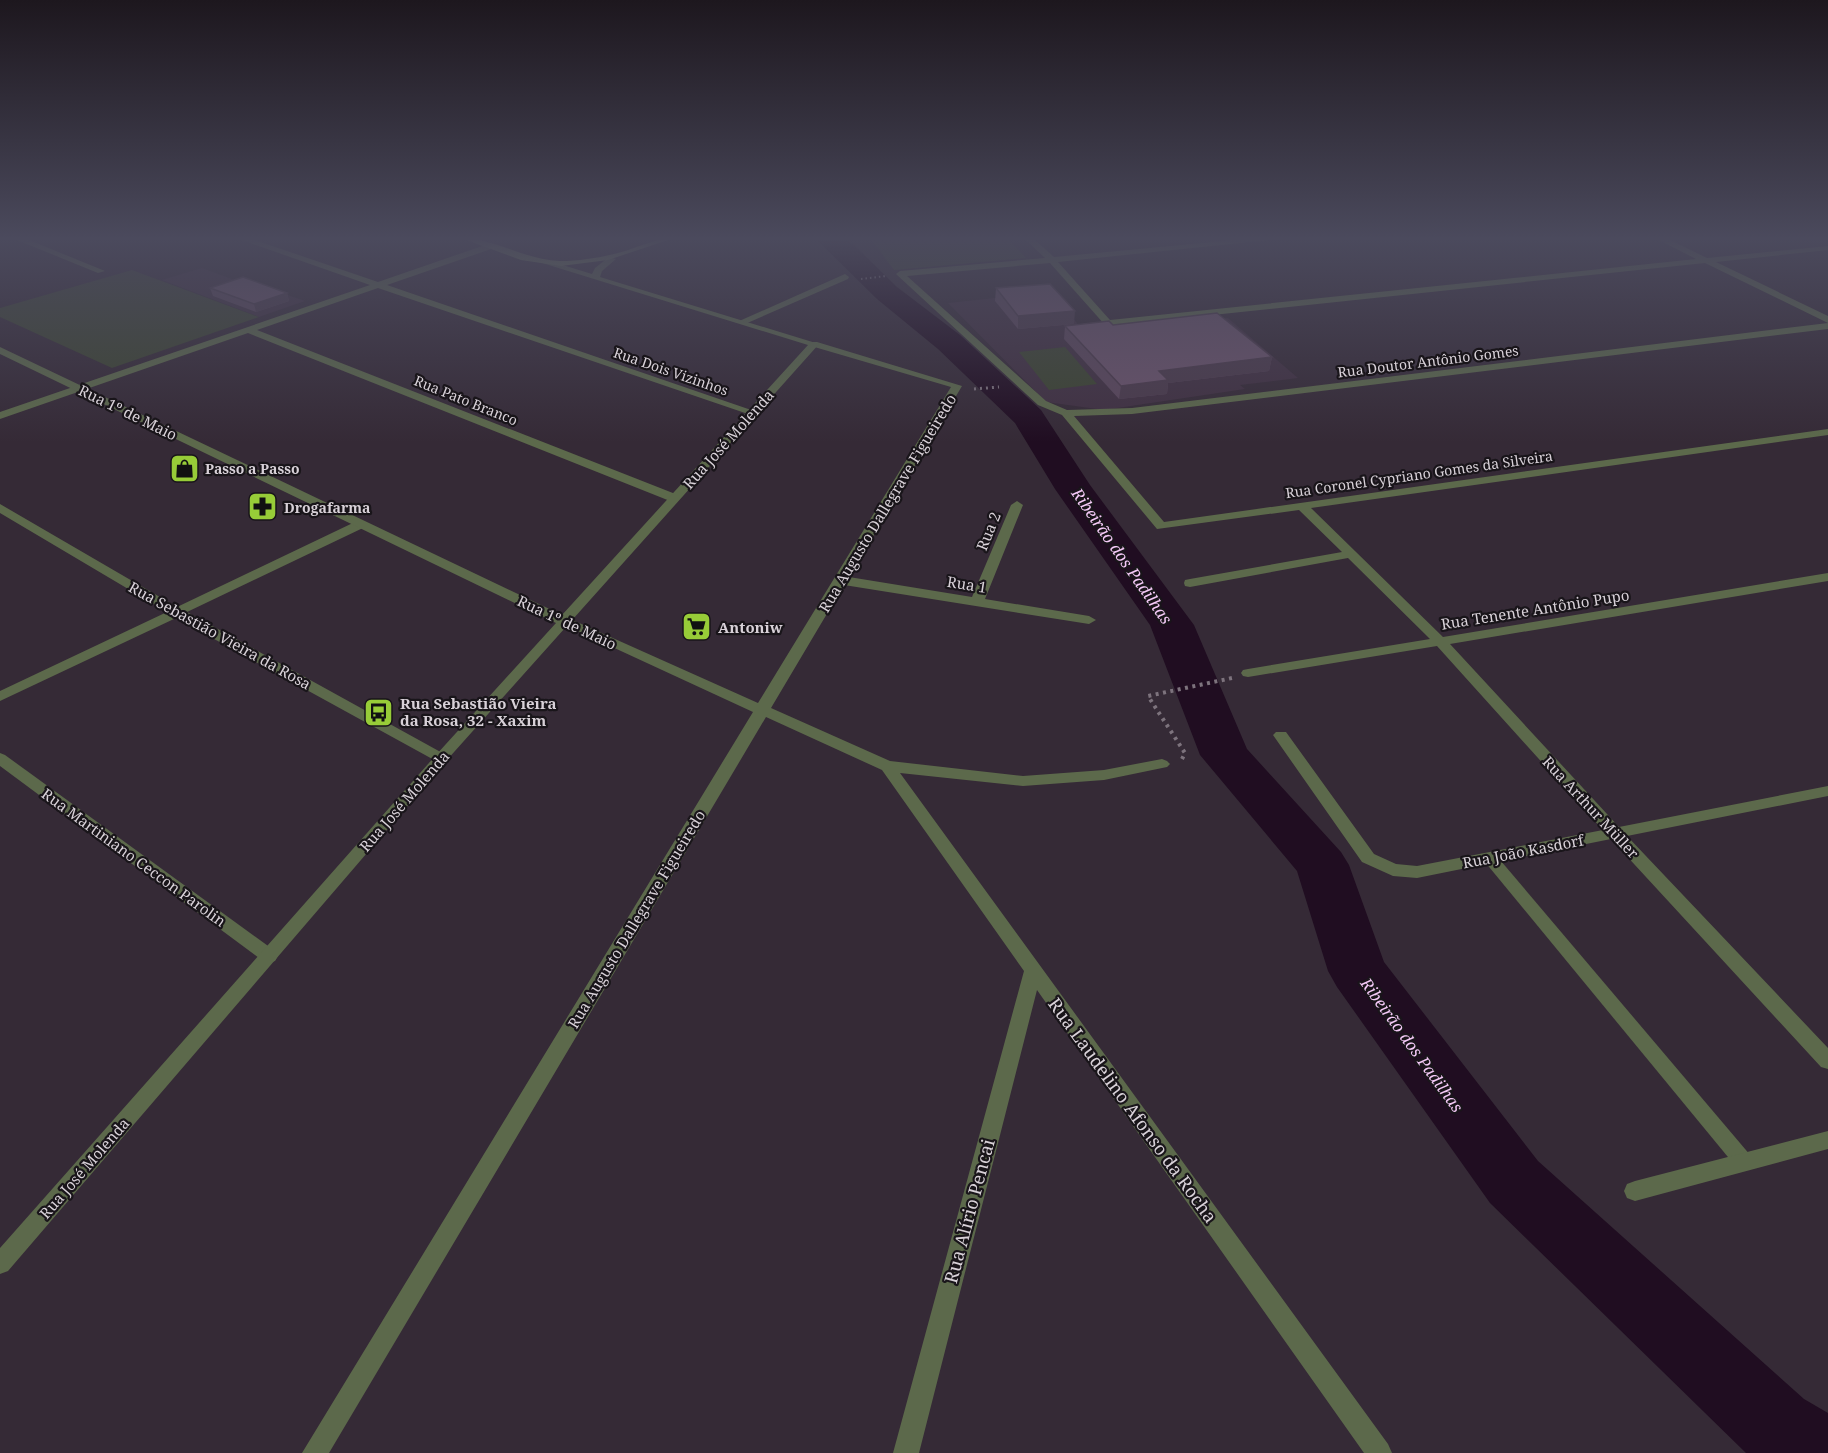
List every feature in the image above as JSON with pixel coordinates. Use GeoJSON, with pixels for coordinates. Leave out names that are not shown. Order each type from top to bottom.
{"type":"FeatureCollection","features":[{"type":"Feature","properties":{"kind":"street"},"geometry":{"type":"LineString","coordinates":[[0,416],[319,306]]}},
{"type":"Feature","properties":{"kind":"street","name":"Rua Dois Vizinhos"},"geometry":{"type":"LineString","coordinates":[[437,306],[752,412]]}},
{"type":"Feature","properties":{"kind":"street"},"geometry":{"type":"LineString","coordinates":[[689,306],[814,344]]}},
{"type":"Feature","properties":{"kind":"street"},"geometry":{"type":"LineString","coordinates":[[742,322],[779,306]]}},
{"type":"Feature","properties":{"kind":"street"},"geometry":{"type":"LineString","coordinates":[[935,306],[1042,403],[1066,413]]}},
{"type":"Feature","properties":{"kind":"street"},"geometry":{"type":"LineString","coordinates":[[1093,306],[1108,323],[1273,306]]}},
{"type":"Feature","properties":{"kind":"street"},"geometry":{"type":"LineString","coordinates":[[1798,306],[1828,320]]}},
{"type":"Feature","properties":{"kind":"street","name":"Rua Doutor Antônio Gomes"},"geometry":{"type":"LineString","coordinates":[[1066,413],[1100,414],[1143,410],[1828,326]]}},
{"type":"Feature","properties":{"kind":"street","name":"Rua Pato Branco"},"geometry":{"type":"LineString","coordinates":[[248,330],[674,498]]}},
{"type":"Feature","properties":{"kind":"street","name":"Rua José Molenda"},"geometry":{"type":"LineString","coordinates":[[0,1264],[441,758],[814,344]]}},
{"type":"Feature","properties":{"kind":"street","name":"Rua Augusto Dallegrave Figueiredo"},"geometry":{"type":"LineString","coordinates":[[315,1453],[957,386],[814,344]]}},
{"type":"Feature","properties":{"kind":"street","name":"Rua 1º de Maio"},"geometry":{"type":"LineString","coordinates":[[0,350],[563,621],[761,712],[887,766],[1023,781],[1104,775],[1162,764]]}},
{"type":"Feature","properties":{"kind":"street","name":"Rua Coronel Cypriano Gomes da Silveira"},"geometry":{"type":"LineString","coordinates":[[1066,413],[1161,526],[1828,432]]}},
{"type":"Feature","properties":{"kind":"street","name":"Rua 2"},"geometry":{"type":"LineString","coordinates":[[977,602],[1017,505]]}},
{"type":"Feature","properties":{"kind":"street","name":"Rua Arthur Müller"},"geometry":{"type":"LineString","coordinates":[[1302,506],[1440,641],[1828,1061]]}},
{"type":"Feature","properties":{"kind":"street","name":"Rua Sebastião Vieira da Rosa"},"geometry":{"type":"LineString","coordinates":[[0,508],[178,613],[441,758]]}},
{"type":"Feature","properties":{"kind":"street"},"geometry":{"type":"LineString","coordinates":[[0,697],[361,524]]}},
{"type":"Feature","properties":{"kind":"street"},"geometry":{"type":"LineString","coordinates":[[1190,584],[1352,554]]}},
{"type":"Feature","properties":{"kind":"street","name":"Rua Tenente Antônio Pupo"},"geometry":{"type":"LineString","coordinates":[[1248,673],[1828,577]]}},
{"type":"Feature","properties":{"kind":"street","name":"Rua 1"},"geometry":{"type":"LineString","coordinates":[[840,580],[1089,620]]}},
{"type":"Feature","properties":{"kind":"street","name":"Rua João Kasdorf"},"geometry":{"type":"LineString","coordinates":[[1281,735],[1368,858],[1393,870],[1417,872],[1828,791]]}},
{"type":"Feature","properties":{"kind":"street","name":"Rua Martiniano Ceccon Parolin"},"geometry":{"type":"LineString","coordinates":[[0,758],[269,956]]}},
{"type":"Feature","properties":{"kind":"street","name":"Rua Laudelino Afonso da Rocha"},"geometry":{"type":"LineString","coordinates":[[887,766],[1380,1453]]}},
{"type":"Feature","properties":{"kind":"street","name":"Rua Alírio Pencai"},"geometry":{"type":"LineString","coordinates":[[906,1453],[1033,970]]}},
{"type":"Feature","properties":{"kind":"street"},"geometry":{"type":"LineString","coordinates":[[1635,1191],[1828,1140]]}},
{"type":"Feature","properties":{"kind":"lane"},"geometry":{"type":"LineString","coordinates":[[1490,858],[1744,1162]]}},
{"type":"Feature","properties":{"kind":"path"},"geometry":{"type":"LineString","coordinates":[[1162,764],[1180,762],[1185,753],[1148,696],[1230,679]]}},
{"type":"Feature","properties":{"kind":"shaded area"},"geometry":{"type":"Polygon","coordinates":[[[230,306],[291,306],[259,317],[230,306]]]}},
{"type":"Feature","properties":{"kind":"shaded area"},"geometry":{"type":"Polygon","coordinates":[[[951,306],[1063,306],[1085,333],[1228,318],[1298,378],[1240,385],[1245,389],[1104,410],[1046,402],[951,306]]]}},
{"type":"Feature","properties":{"kind":"green space"},"geometry":{"type":"Polygon","coordinates":[[[8,306],[229,306],[259,317],[112,368],[0,317],[0,308],[8,306]]]}},
{"type":"Feature","properties":{"kind":"green space"},"geometry":{"type":"Polygon","coordinates":[[[1065,347],[1097,384],[1049,390],[1019,352],[1065,347]]]}},
{"type":"Feature","properties":{"kind":"building"},"geometry":{"type":"Polygon","coordinates":[[[1010,306],[1070,306],[1075,311],[1018,316],[1010,306]]]}},
{"type":"Feature","properties":{"kind":"building"},"geometry":{"type":"Polygon","coordinates":[[[1217,313],[1272,357],[1159,371],[1168,380],[1121,386],[1065,326],[1109,321],[1113,325],[1217,313]]]}},
{"type":"Feature","properties":{"kind":"waterway","name":"Ribeirão dos Padilhas"},"geometry":{"type":"LineString","coordinates":[[903,306],[949,342],[1029,417],[1074,489],[1172,625],[1225,755],[1322,865],[1358,971],[1514,1182],[1776,1427],[1820,1453]]}},
{"type":"Feature","properties":{"kind":"place","name":"Passo a Passo"},"geometry":{"type":"Point","coordinates":[184,468]}},
{"type":"Feature","properties":{"kind":"place","name":"Drogafarma"},"geometry":{"type":"Point","coordinates":[263,507]}},
{"type":"Feature","properties":{"kind":"place","name":"Antoniw"},"geometry":{"type":"Point","coordinates":[697,627]}},
{"type":"Feature","properties":{"kind":"place","name":"Rua Sebastião Vieira da Rosa, 32 - Xaxim"},"geometry":{"type":"Point","coordinates":[379,712]}}]}
